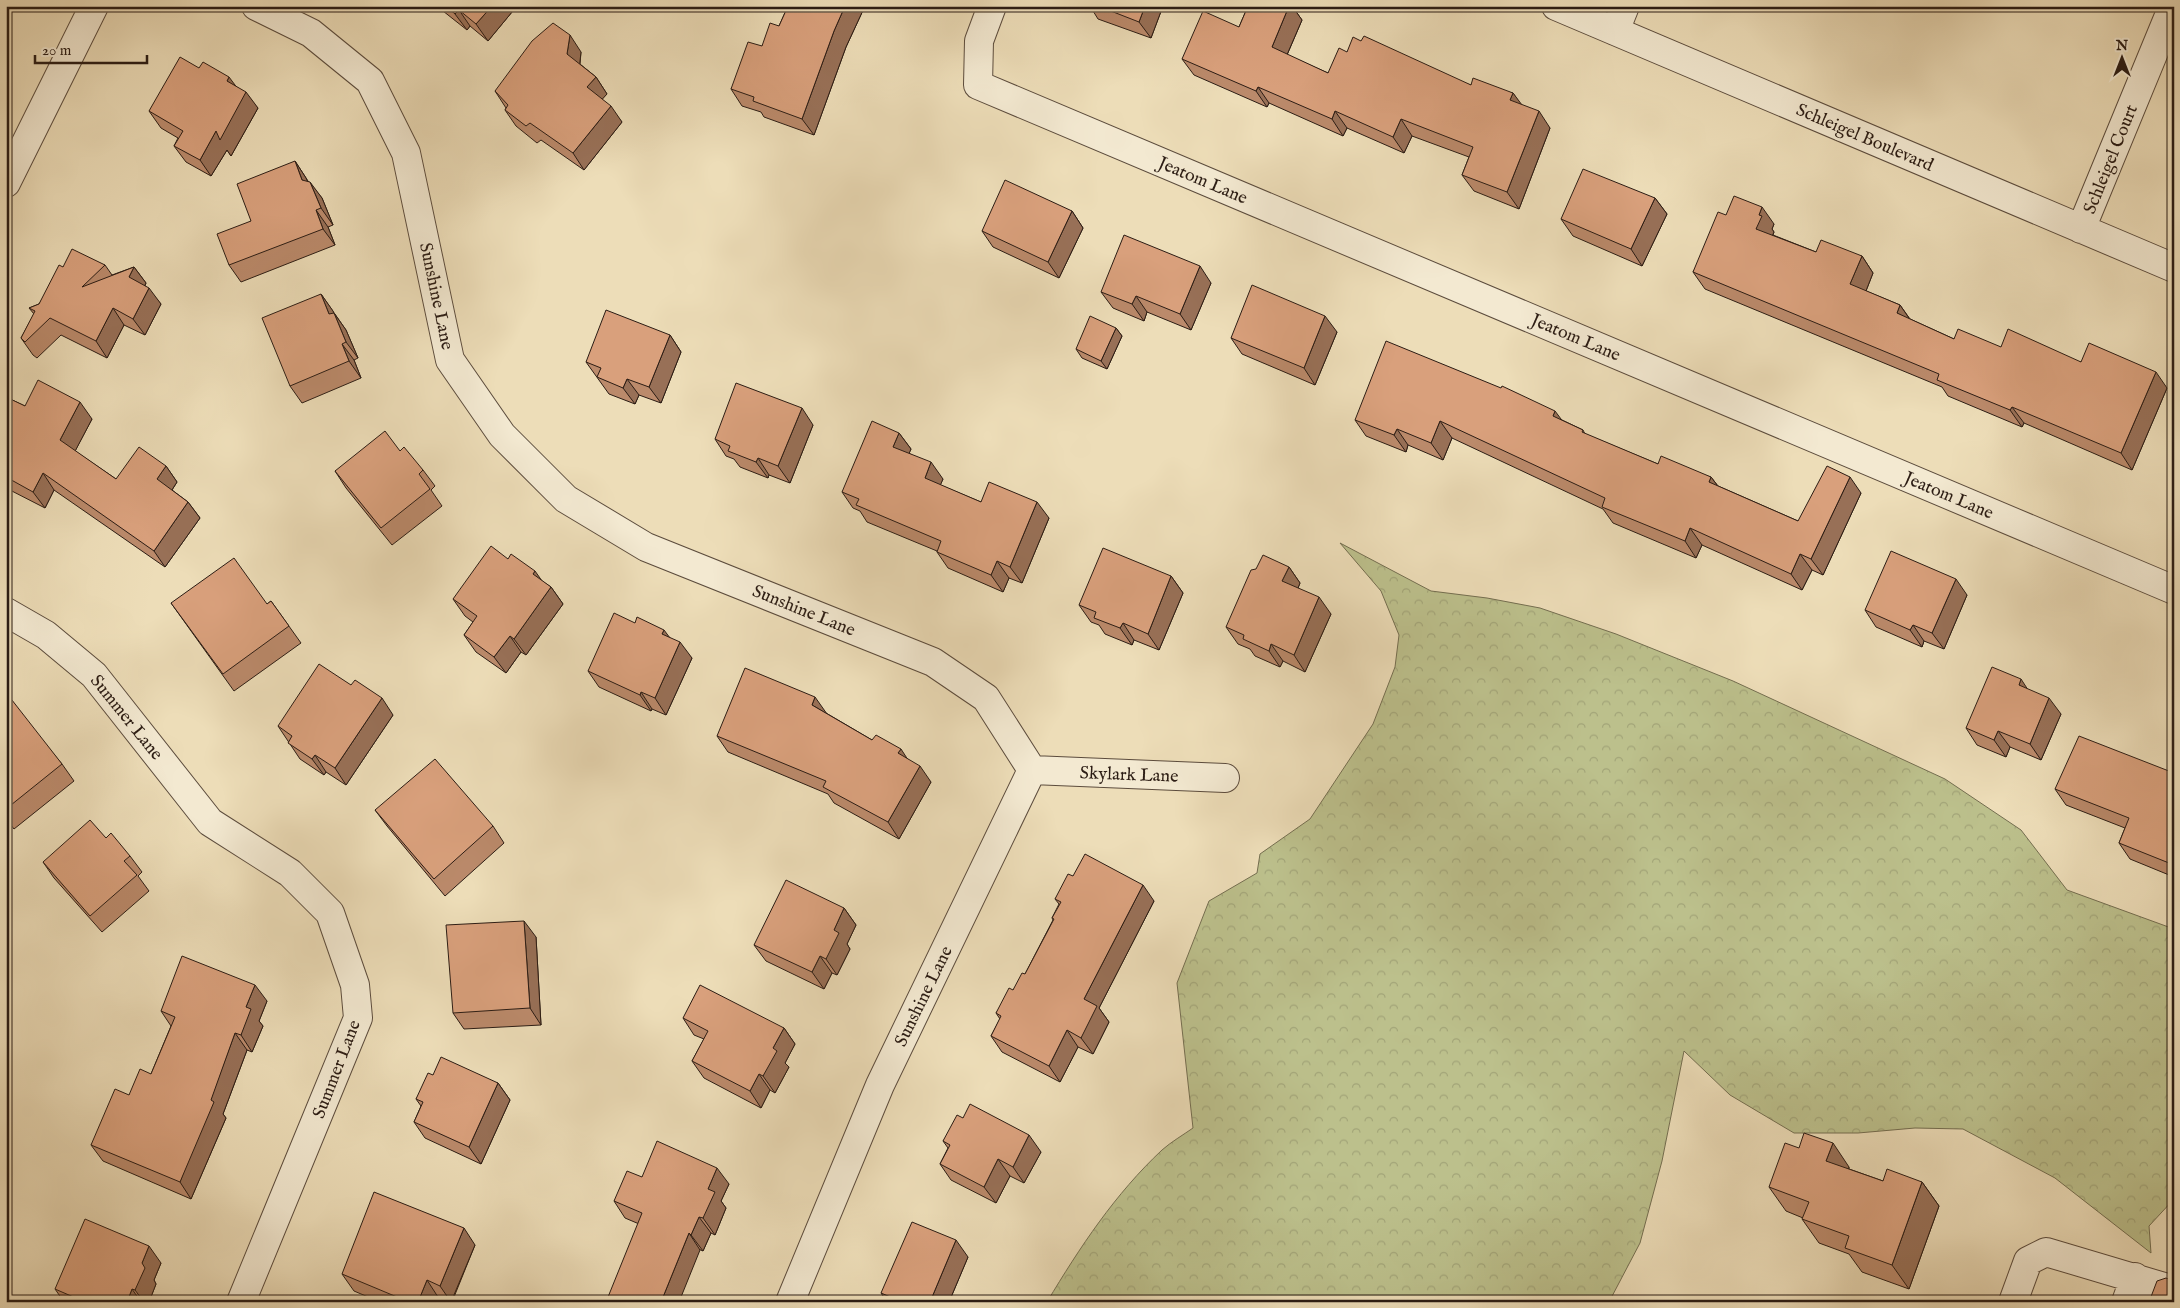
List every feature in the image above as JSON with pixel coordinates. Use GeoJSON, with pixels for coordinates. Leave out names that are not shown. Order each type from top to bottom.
{"type":"FeatureCollection","features":[{"type":"Feature","properties":{"kind":"street"},"geometry":{"type":"LineString","coordinates":[[6,183],[94,6]]}},
{"type":"Feature","properties":{"kind":"street","name":"Sunshine Lane"},"geometry":{"type":"LineString","coordinates":[[256,6],[311,34],[370,81],[406,153],[450,360],[502,436],[566,500],[646,547],[933,662],[986,698],[1032,770],[880,1085],[790,1302]]}},
{"type":"Feature","properties":{"kind":"street","name":"Jeatom Lane"},"geometry":{"type":"LineString","coordinates":[[992,6],[979,41],[978,85],[2174,590]]}},
{"type":"Feature","properties":{"kind":"street","name":"Schleigel Boulevard"},"geometry":{"type":"LineString","coordinates":[[1556,6],[2174,268]]}},
{"type":"Feature","properties":{"kind":"street"},"geometry":{"type":"LineString","coordinates":[[1614,31],[1625,6]]}},
{"type":"Feature","properties":{"kind":"street","name":"Schleigel Court"},"geometry":{"type":"LineString","coordinates":[[2081,229],[2173,6]]}},
{"type":"Feature","properties":{"kind":"street","name":"Summer Lane"},"geometry":{"type":"LineString","coordinates":[[6,612],[46,635],[94,675],[210,822],[290,874],[330,913],[352,976],[358,1018],[241,1302]]}},
{"type":"Feature","properties":{"kind":"street","name":"Skylark Lane"},"geometry":{"type":"LineString","coordinates":[[1032,770],[1225,778]]}},
{"type":"Feature","properties":{"kind":"street"},"geometry":{"type":"LineString","coordinates":[[2013,1302],[2028,1261],[2046,1252],[2130,1290],[2174,1290]]}},
{"type":"Feature","properties":{"kind":"green space"},"geometry":{"type":"Polygon","coordinates":[[[1340,543],[1431,591],[1487,598],[1540,608],[1616,634],[1733,681],[1945,779],[2021,830],[2067,890],[2174,929],[2174,1199],[2149,1226],[2151,1253],[2055,1178],[1963,1129],[1915,1128],[1858,1133],[1794,1133],[1730,1095],[1684,1051],[1662,1161],[1640,1243],[1609,1302],[1047,1302],[1085,1241],[1129,1185],[1162,1150],[1193,1128],[1177,983],[1209,901],[1257,873],[1260,854],[1310,819],[1373,724],[1395,667],[1399,635],[1381,591],[1340,543]]]}},
{"type":"Feature","properties":{"kind":"building"},"geometry":{"type":"Polygon","coordinates":[[[446,6],[492,6],[476,24],[459,10],[455,14],[446,6]]]}},
{"type":"Feature","properties":{"kind":"building"},"geometry":{"type":"Polygon","coordinates":[[[788,6],[845,6],[802,119],[753,101],[754,97],[731,89],[748,42],[762,46],[770,23],[779,26],[788,6]]]}},
{"type":"Feature","properties":{"kind":"building"},"geometry":{"type":"Polygon","coordinates":[[[1098,6],[1145,6],[1139,22],[1098,6]]]}},
{"type":"Feature","properties":{"kind":"building"},"geometry":{"type":"Polygon","coordinates":[[[1248,6],[1289,6],[1272,47],[1328,73],[1339,48],[1347,52],[1353,37],[1361,41],[1364,36],[1471,85],[1473,78],[1513,93],[1510,100],[1539,111],[1507,192],[1462,175],[1473,147],[1401,119],[1393,137],[1335,111],[1332,119],[1258,87],[1256,91],[1182,59],[1203,11],[1239,27],[1248,6]]]}},
{"type":"Feature","properties":{"kind":"building"},"geometry":{"type":"Polygon","coordinates":[[[553,23],[570,35],[567,54],[596,77],[587,87],[611,106],[573,153],[530,123],[526,126],[505,110],[508,105],[495,91],[532,41],[553,23]]]}},
{"type":"Feature","properties":{"kind":"building"},"geometry":{"type":"Polygon","coordinates":[[[180,57],[199,68],[203,62],[229,77],[227,81],[246,92],[220,140],[216,131],[200,160],[174,146],[183,131],[149,111],[180,57]]]}},
{"type":"Feature","properties":{"kind":"building"},"geometry":{"type":"Polygon","coordinates":[[[295,161],[302,180],[310,182],[321,208],[316,210],[323,229],[229,265],[217,234],[251,221],[237,184],[295,161]]]}},
{"type":"Feature","properties":{"kind":"building"},"geometry":{"type":"Polygon","coordinates":[[[1583,169],[1655,198],[1631,249],[1561,219],[1583,169]]]}},
{"type":"Feature","properties":{"kind":"building"},"geometry":{"type":"Polygon","coordinates":[[[1005,180],[1072,211],[1048,262],[982,231],[1005,180]]]}},
{"type":"Feature","properties":{"kind":"building"},"geometry":{"type":"Polygon","coordinates":[[[1734,196],[1762,207],[1759,215],[1762,216],[1756,229],[1816,252],[1821,240],[1862,256],[1850,284],[1900,305],[1897,313],[1954,339],[1958,329],[2001,347],[2008,329],[2081,362],[2089,343],[2156,372],[2121,453],[2012,407],[2010,410],[1937,380],[1939,374],[1693,272],[1718,212],[1726,215],[1734,196]]]}},
{"type":"Feature","properties":{"kind":"building"},"geometry":{"type":"Polygon","coordinates":[[[1124,235],[1200,266],[1180,314],[1136,296],[1132,304],[1101,292],[1124,235]]]}},
{"type":"Feature","properties":{"kind":"building"},"geometry":{"type":"Polygon","coordinates":[[[72,249],[105,265],[82,287],[134,267],[129,277],[149,288],[133,319],[113,308],[96,341],[50,318],[25,342],[21,338],[35,311],[29,308],[39,304],[59,265],[63,267],[72,249]]]}},
{"type":"Feature","properties":{"kind":"building"},"geometry":{"type":"Polygon","coordinates":[[[1252,285],[1325,316],[1304,368],[1231,338],[1252,285]]]}},
{"type":"Feature","properties":{"kind":"building"},"geometry":{"type":"Polygon","coordinates":[[[321,294],[329,314],[334,313],[346,342],[342,344],[349,361],[290,386],[262,318],[321,294]]]}},
{"type":"Feature","properties":{"kind":"building"},"geometry":{"type":"Polygon","coordinates":[[[606,310],[670,335],[649,387],[627,379],[623,388],[597,377],[601,368],[586,362],[606,310]]]}},
{"type":"Feature","properties":{"kind":"building"},"geometry":{"type":"Polygon","coordinates":[[[1090,316],[1116,328],[1101,361],[1076,349],[1090,316]]]}},
{"type":"Feature","properties":{"kind":"building"},"geometry":{"type":"Polygon","coordinates":[[[1386,341],[1501,388],[1502,386],[1555,411],[1553,416],[1583,430],[1582,432],[1658,464],[1661,456],[1711,477],[1709,482],[1798,521],[1827,466],[1850,477],[1811,559],[1800,554],[1791,574],[1690,528],[1685,541],[1602,507],[1605,498],[1440,421],[1431,443],[1397,429],[1394,435],[1355,420],[1386,341]]]}},
{"type":"Feature","properties":{"kind":"building"},"geometry":{"type":"Polygon","coordinates":[[[38,380],[80,402],[60,440],[116,479],[139,447],[166,466],[157,479],[188,502],[154,551],[43,473],[33,492],[6,477],[6,397],[25,406],[38,380]]]}},
{"type":"Feature","properties":{"kind":"building"},"geometry":{"type":"Polygon","coordinates":[[[736,383],[802,408],[778,466],[758,458],[756,462],[728,451],[730,446],[715,439],[736,383]]]}},
{"type":"Feature","properties":{"kind":"building"},"geometry":{"type":"Polygon","coordinates":[[[872,421],[899,433],[893,447],[931,462],[925,478],[981,502],[989,482],[1037,502],[1010,567],[997,561],[991,575],[937,552],[941,541],[856,505],[859,499],[842,492],[872,421]]]}},
{"type":"Feature","properties":{"kind":"building"},"geometry":{"type":"Polygon","coordinates":[[[385,431],[400,451],[404,447],[423,470],[419,474],[430,489],[381,528],[335,471],[385,431]]]}},
{"type":"Feature","properties":{"kind":"building"},"geometry":{"type":"Polygon","coordinates":[[[491,546],[508,559],[511,554],[535,571],[533,574],[551,587],[514,639],[510,636],[494,657],[464,635],[477,616],[453,599],[491,546]]]}},
{"type":"Feature","properties":{"kind":"building"},"geometry":{"type":"Polygon","coordinates":[[[1103,548],[1171,576],[1148,634],[1123,623],[1120,628],[1094,618],[1096,612],[1079,605],[1103,548]]]}},
{"type":"Feature","properties":{"kind":"building"},"geometry":{"type":"Polygon","coordinates":[[[1891,551],[1956,579],[1932,633],[1913,625],[1910,630],[1865,610],[1891,551]]]}},
{"type":"Feature","properties":{"kind":"building"},"geometry":{"type":"Polygon","coordinates":[[[1263,555],[1289,567],[1282,581],[1319,597],[1294,655],[1271,644],[1269,651],[1243,639],[1244,635],[1226,627],[1251,570],[1256,569],[1263,555]]]}},
{"type":"Feature","properties":{"kind":"building"},"geometry":{"type":"Polygon","coordinates":[[[234,558],[267,604],[271,601],[289,626],[223,674],[171,603],[234,558]]]}},
{"type":"Feature","properties":{"kind":"building"},"geometry":{"type":"Polygon","coordinates":[[[614,613],[635,623],[637,617],[664,630],[662,634],[680,642],[655,698],[641,692],[640,695],[588,671],[614,613]]]}},
{"type":"Feature","properties":{"kind":"building"},"geometry":{"type":"Polygon","coordinates":[[[319,664],[351,685],[355,680],[382,698],[335,768],[315,755],[312,759],[288,743],[292,736],[278,726],[319,664]]]}},
{"type":"Feature","properties":{"kind":"building"},"geometry":{"type":"Polygon","coordinates":[[[1992,667],[2021,679],[2019,685],[2049,698],[2030,744],[1998,731],[1994,740],[1966,728],[1992,667]]]}},
{"type":"Feature","properties":{"kind":"building"},"geometry":{"type":"Polygon","coordinates":[[[745,668],[815,697],[812,705],[872,740],[876,735],[901,749],[898,753],[920,766],[888,822],[823,787],[826,781],[717,736],[745,668]]]}},
{"type":"Feature","properties":{"kind":"building"},"geometry":{"type":"Polygon","coordinates":[[[8,695],[62,764],[6,809],[6,697],[8,695]]]}},
{"type":"Feature","properties":{"kind":"building"},"geometry":{"type":"Polygon","coordinates":[[[2079,736],[2174,773],[2174,865],[2119,843],[2129,818],[2055,789],[2079,736]]]}},
{"type":"Feature","properties":{"kind":"building"},"geometry":{"type":"Polygon","coordinates":[[[435,759],[493,826],[434,879],[375,810],[435,759]]]}},
{"type":"Feature","properties":{"kind":"building"},"geometry":{"type":"Polygon","coordinates":[[[90,820],[106,838],[111,833],[130,856],[124,861],[137,875],[90,916],[43,862],[90,820]]]}},
{"type":"Feature","properties":{"kind":"building"},"geometry":{"type":"Polygon","coordinates":[[[1085,854],[1143,885],[1084,999],[1097,1006],[1081,1038],[1067,1030],[1049,1066],[991,1036],[1001,1016],[996,1013],[1009,988],[1013,990],[1022,973],[1025,974],[1061,902],[1055,899],[1068,874],[1073,876],[1085,854]]]}},
{"type":"Feature","properties":{"kind":"building"},"geometry":{"type":"Polygon","coordinates":[[[786,880],[844,908],[834,930],[839,933],[826,959],[820,956],[812,972],[754,945],[786,880]]]}},
{"type":"Feature","properties":{"kind":"building"},"geometry":{"type":"Polygon","coordinates":[[[524,921],[530,1008],[453,1013],[446,925],[524,921]]]}},
{"type":"Feature","properties":{"kind":"building"},"geometry":{"type":"Polygon","coordinates":[[[182,956],[255,985],[246,1007],[251,1009],[241,1035],[235,1033],[211,1100],[214,1102],[180,1182],[91,1145],[115,1089],[129,1095],[140,1069],[151,1074],[175,1017],[161,1011],[182,956]]]}},
{"type":"Feature","properties":{"kind":"building"},"geometry":{"type":"Polygon","coordinates":[[[700,985],[784,1028],[773,1048],[777,1051],[763,1076],[759,1074],[750,1091],[692,1061],[708,1031],[683,1018],[700,985]]]}},
{"type":"Feature","properties":{"kind":"building"},"geometry":{"type":"Polygon","coordinates":[[[441,1057],[498,1083],[469,1147],[414,1122],[423,1102],[416,1099],[428,1073],[433,1075],[441,1057]]]}},
{"type":"Feature","properties":{"kind":"building"},"geometry":{"type":"Polygon","coordinates":[[[970,1104],[1029,1135],[1013,1167],[998,1159],[984,1187],[940,1164],[950,1145],[943,1141],[957,1115],[963,1118],[970,1104]]]}},
{"type":"Feature","properties":{"kind":"building"},"geometry":{"type":"Polygon","coordinates":[[[1804,1133],[1833,1143],[1826,1161],[1883,1181],[1887,1169],[1922,1182],[1892,1265],[1845,1248],[1849,1236],[1802,1219],[1809,1202],[1769,1187],[1785,1143],[1799,1148],[1804,1133]]]}},
{"type":"Feature","properties":{"kind":"building"},"geometry":{"type":"Polygon","coordinates":[[[657,1141],[717,1168],[708,1189],[715,1192],[703,1218],[699,1217],[691,1235],[689,1233],[661,1302],[606,1302],[642,1213],[614,1201],[627,1171],[642,1177],[657,1141]]]}},
{"type":"Feature","properties":{"kind":"building"},"geometry":{"type":"Polygon","coordinates":[[[374,1192],[464,1228],[440,1286],[427,1280],[418,1302],[409,1302],[342,1274],[374,1192]]]}},
{"type":"Feature","properties":{"kind":"building"},"geometry":{"type":"Polygon","coordinates":[[[85,1219],[149,1246],[142,1263],[145,1268],[135,1290],[132,1289],[127,1302],[85,1302],[55,1289],[85,1219]]]}},
{"type":"Feature","properties":{"kind":"building"},"geometry":{"type":"Polygon","coordinates":[[[912,1222],[956,1240],[930,1302],[902,1302],[881,1293],[912,1222]]]}},
{"type":"Feature","properties":{"kind":"building"},"geometry":{"type":"Polygon","coordinates":[[[2166,1278],[2174,1281],[2174,1302],[2149,1302],[2157,1281],[2166,1278]]]}}]}
